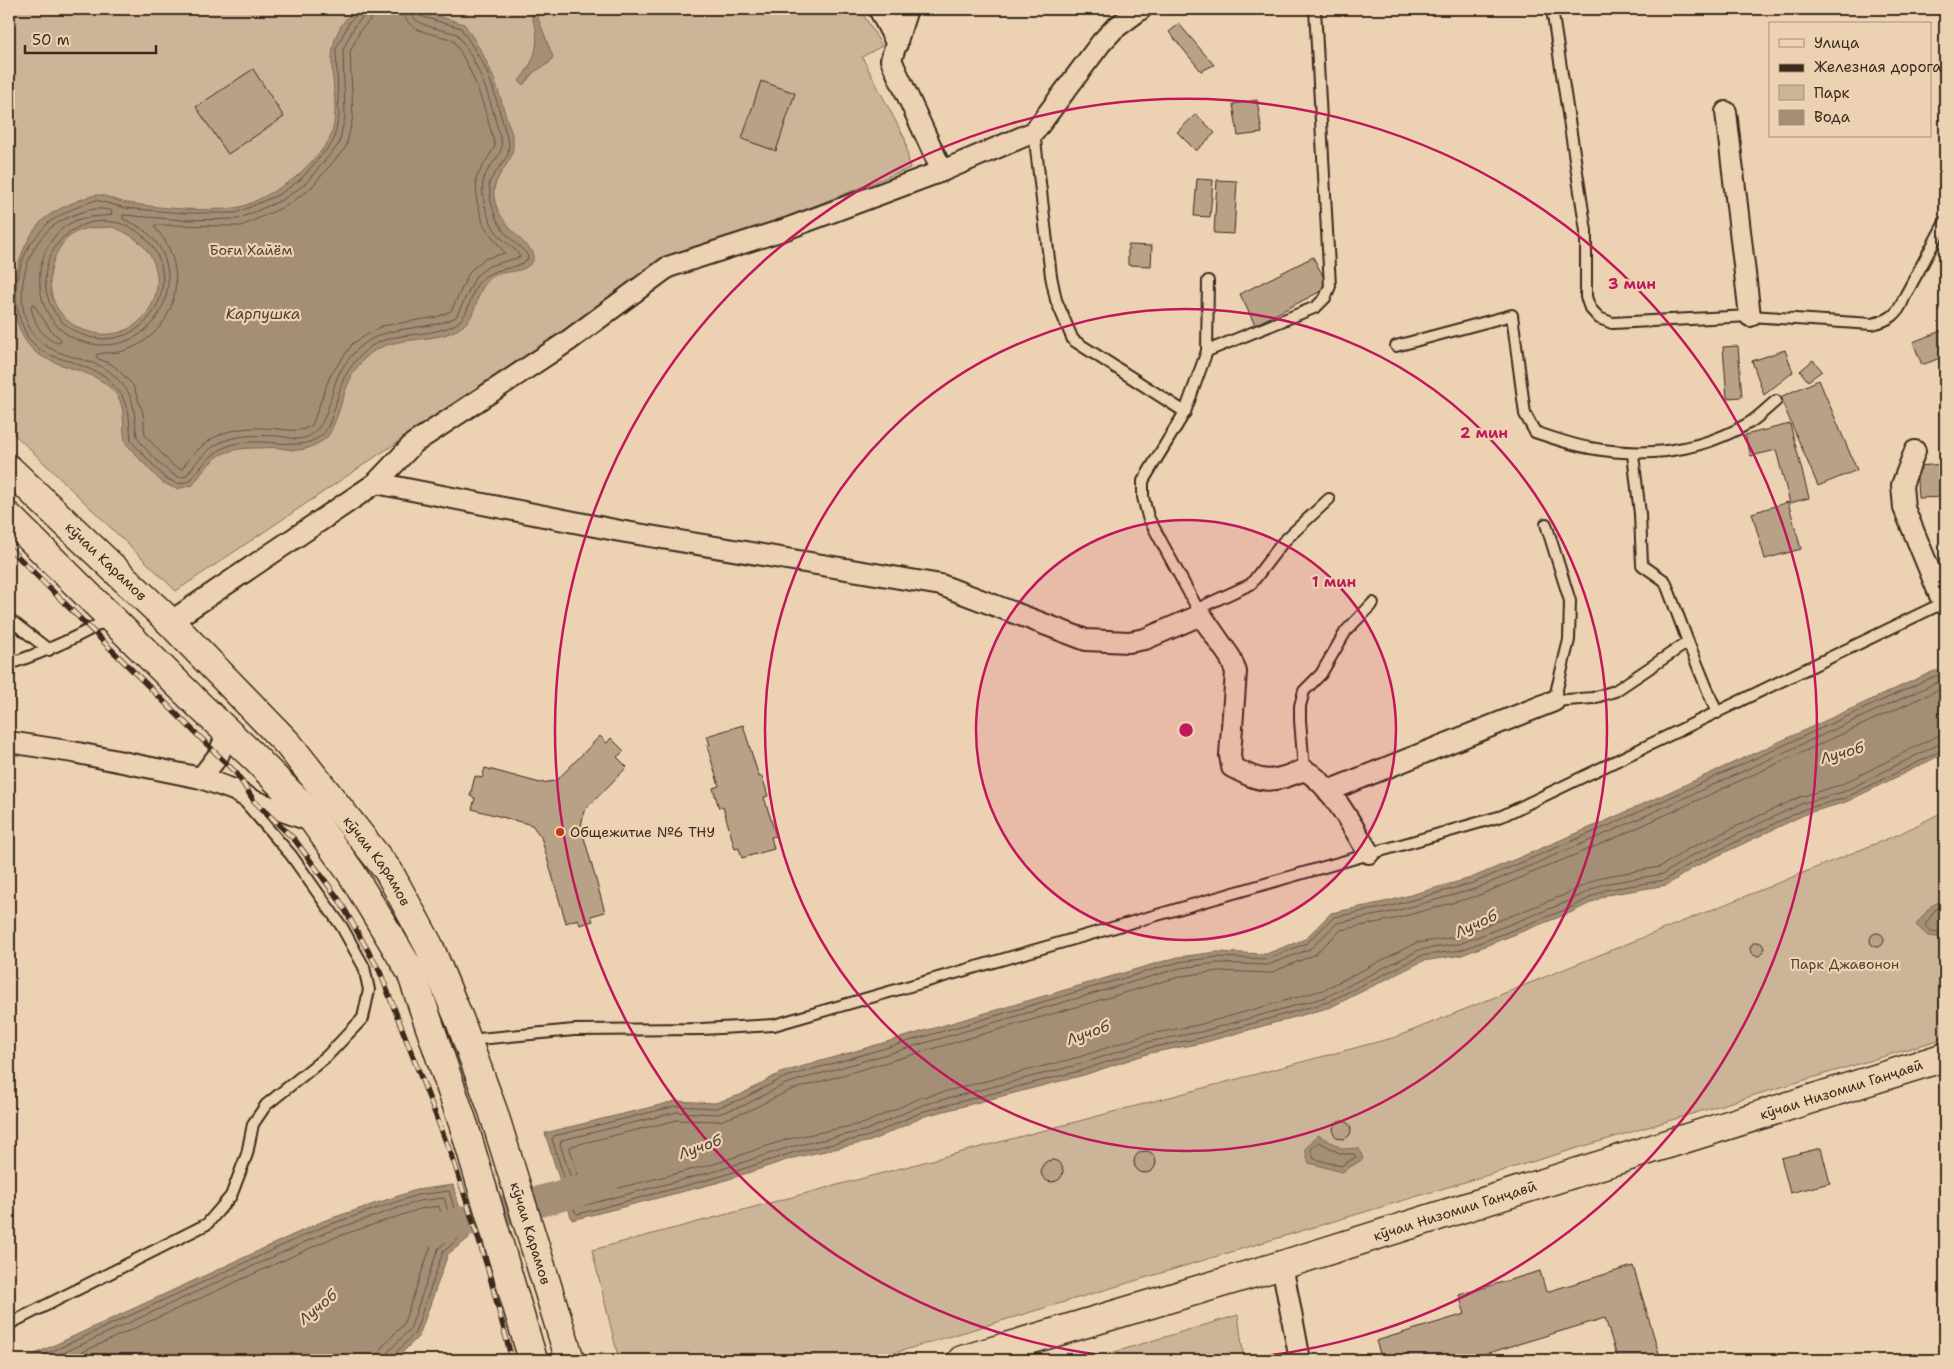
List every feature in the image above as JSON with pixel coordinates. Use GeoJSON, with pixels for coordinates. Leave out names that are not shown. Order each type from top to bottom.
{"type":"FeatureCollection","features":[{"type":"Feature","properties":{"kind":"main road","name":"кӯчаи Карамов"},"geometry":{"type":"LineString","coordinates":[[9,469],[170,622],[289,745],[389,872],[429,946],[467,1040],[493,1111],[570,1360]]}},
{"type":"Feature","properties":{"kind":"main road"},"geometry":{"type":"LineString","coordinates":[[11,520],[39,499]]}},
{"type":"Feature","properties":{"kind":"main road","name":"кӯчаи Карамов"},"geometry":{"type":"LineString","coordinates":[[11,520],[228,731],[306,810],[352,874],[411,972],[464,1126],[504,1255],[533,1360]]}},
{"type":"Feature","properties":{"kind":"main road","name":"кӯчаи Низомии Ганҷавӣ"},"geometry":{"type":"LineString","coordinates":[[962,1360],[1282,1265],[1945,1058]]}},
{"type":"Feature","properties":{"kind":"street"},"geometry":{"type":"LineString","coordinates":[[879,9],[898,44]]}},
{"type":"Feature","properties":{"kind":"street"},"geometry":{"type":"LineString","coordinates":[[907,9],[898,44],[891,60],[942,171]]}},
{"type":"Feature","properties":{"kind":"street"},"geometry":{"type":"LineString","coordinates":[[170,622],[376,483],[414,443],[568,341],[668,267],[786,229],[942,171],[1034,132],[1101,43],[1114,29],[1141,9]]}},
{"type":"Feature","properties":{"kind":"street"},"geometry":{"type":"LineString","coordinates":[[1726,112],[1750,316]]}},
{"type":"Feature","properties":{"kind":"street"},"geometry":{"type":"LineString","coordinates":[[1914,452],[1902,485],[1904,508],[1944,603]]}},
{"type":"Feature","properties":{"kind":"street"},"geometry":{"type":"LineString","coordinates":[[376,483],[620,531],[942,585],[1086,640],[1129,642],[1145,638],[1199,612],[1230,657],[1236,672],[1230,755],[1232,768],[1264,781],[1281,780],[1304,770],[1311,774],[1328,791],[1369,854]]}},
{"type":"Feature","properties":{"kind":"street"},"geometry":{"type":"LineString","coordinates":[[1328,791],[1554,700]]}},
{"type":"Feature","properties":{"kind":"street"},"geometry":{"type":"LineString","coordinates":[[202,778],[218,756],[228,731]]}},
{"type":"Feature","properties":{"kind":"street"},"geometry":{"type":"LineString","coordinates":[[9,742],[73,752],[202,778],[234,790],[254,801],[314,822]]}},
{"type":"Feature","properties":{"kind":"street"},"geometry":{"type":"LineString","coordinates":[[1282,1265],[1300,1360]]}},
{"type":"Feature","properties":{"kind":"lane"},"geometry":{"type":"LineString","coordinates":[[1208,351],[1316,307],[1325,298],[1330,286],[1315,9]]}},
{"type":"Feature","properties":{"kind":"lane"},"geometry":{"type":"LineString","coordinates":[[1552,9],[1586,231],[1586,297],[1590,308],[1599,318],[1612,323],[1750,316],[1872,324],[1888,320],[1900,311],[1904,298],[1945,222]]}},
{"type":"Feature","properties":{"kind":"lane"},"geometry":{"type":"LineString","coordinates":[[1034,132],[1051,276],[1056,300],[1073,340],[1184,412]]}},
{"type":"Feature","properties":{"kind":"lane"},"geometry":{"type":"LineString","coordinates":[[1208,281],[1208,351],[1184,412],[1143,481],[1143,497],[1148,517],[1199,612],[1251,584],[1283,542],[1329,499]]}},
{"type":"Feature","properties":{"kind":"lane"},"geometry":{"type":"LineString","coordinates":[[1396,346],[1512,315],[1524,414],[1535,432],[1588,448],[1633,454],[1664,453],[1708,442],[1750,422],[1776,401]]}},
{"type":"Feature","properties":{"kind":"lane"},"geometry":{"type":"LineString","coordinates":[[1633,454],[1640,514],[1642,566],[1665,581],[1717,713]]}},
{"type":"Feature","properties":{"kind":"lane"},"geometry":{"type":"LineString","coordinates":[[1546,524],[1570,601],[1569,640],[1554,700],[1593,698],[1615,691],[1688,642]]}},
{"type":"Feature","properties":{"kind":"lane"},"geometry":{"type":"LineString","coordinates":[[1304,770],[1300,720],[1300,706],[1304,691],[1321,674],[1346,631],[1372,603]]}},
{"type":"Feature","properties":{"kind":"lane"},"geometry":{"type":"LineString","coordinates":[[467,1040],[574,1030],[702,1029],[774,1025],[1502,816],[1944,603]]}},
{"type":"Feature","properties":{"kind":"lane"},"geometry":{"type":"LineString","coordinates":[[9,655],[14,662],[49,650],[91,630],[110,617]]}},
{"type":"Feature","properties":{"kind":"lane"},"geometry":{"type":"LineString","coordinates":[[9,619],[49,650]]}},
{"type":"Feature","properties":{"kind":"lane"},"geometry":{"type":"LineString","coordinates":[[9,1324],[207,1224],[231,1196],[247,1154],[253,1124],[266,1105],[327,1056],[363,1018],[369,990],[364,967],[342,927],[291,855],[234,790]]}},
{"type":"Feature","properties":{"kind":"green space","name":"Боғи Хайём"},"geometry":{"type":"Polygon","coordinates":[[[9,9],[860,9],[882,46],[862,57],[905,139],[910,168],[746,233],[608,309],[402,439],[176,591],[9,429],[9,9]]]}},
{"type":"Feature","properties":{"kind":"green space","name":"Парк Джавонон"},"geometry":{"type":"Polygon","coordinates":[[[1945,811],[1945,1038],[871,1360],[619,1360],[592,1250],[1396,1037],[1897,835],[1945,811]]]}},
{"type":"Feature","properties":{"kind":"green space"},"geometry":{"type":"Polygon","coordinates":[[[1238,1315],[1244,1360],[1088,1360],[1238,1315]]]}},
{"type":"Feature","properties":{"kind":"water","name":"Карпушка"},"geometry":{"type":"Polygon","coordinates":[[[356,9],[414,9],[464,24],[490,68],[513,139],[512,155],[499,176],[494,198],[497,208],[510,228],[533,252],[533,261],[519,270],[492,277],[483,287],[469,320],[453,332],[441,336],[401,341],[376,350],[365,358],[352,376],[328,436],[321,442],[301,450],[280,448],[242,449],[224,453],[205,468],[193,485],[177,489],[162,482],[126,443],[122,407],[117,395],[109,386],[90,375],[38,354],[26,341],[18,325],[14,307],[14,288],[24,249],[44,219],[61,208],[90,196],[100,195],[127,203],[167,208],[208,210],[234,208],[257,200],[296,177],[323,149],[329,140],[334,123],[335,107],[332,56],[335,40],[342,24],[356,9]],[[112,227],[81,230],[71,235],[63,243],[53,264],[50,275],[50,287],[57,308],[71,323],[80,329],[90,332],[113,334],[132,327],[146,314],[155,296],[157,277],[151,257],[137,240],[112,227]]]}},
{"type":"Feature","properties":{"kind":"water"},"geometry":{"type":"Polygon","coordinates":[[[531,9],[543,9],[538,18],[553,57],[549,63],[534,72],[523,85],[519,81],[534,57],[537,37],[531,9]]]}},
{"type":"Feature","properties":{"kind":"water"},"geometry":{"type":"Polygon","coordinates":[[[1934,671],[1945,671],[1945,753],[1846,802],[1808,813],[1696,866],[1667,885],[1607,895],[1572,912],[1462,955],[1423,961],[1331,1007],[1202,1043],[1150,1053],[1084,1075],[925,1116],[871,1141],[793,1158],[720,1182],[572,1220],[545,1133],[676,1101],[715,1103],[740,1095],[780,1073],[1178,957],[1217,952],[1266,954],[1305,939],[1331,913],[1389,901],[1471,878],[1608,820],[1934,671]]]}},
{"type":"Feature","properties":{"kind":"water"},"geometry":{"type":"Polygon","coordinates":[[[1945,899],[1945,938],[1928,936],[1916,925],[1931,906],[1945,899]]]}},
{"type":"Feature","properties":{"kind":"water"},"geometry":{"type":"Polygon","coordinates":[[[1318,1135],[1343,1149],[1359,1148],[1363,1159],[1342,1172],[1309,1163],[1305,1149],[1318,1135]]]}},
{"type":"Feature","properties":{"kind":"water"},"geometry":{"type":"Polygon","coordinates":[[[453,1185],[469,1238],[448,1254],[419,1336],[395,1360],[22,1360],[323,1221],[416,1190],[453,1185]]]}},
{"type":"Feature","properties":{"kind":"building"},"geometry":{"type":"Polygon","coordinates":[[[1179,24],[1214,65],[1201,71],[1169,32],[1179,24]]]}},
{"type":"Feature","properties":{"kind":"building"},"geometry":{"type":"Polygon","coordinates":[[[253,69],[284,117],[228,154],[196,107],[253,69]]]}},
{"type":"Feature","properties":{"kind":"building"},"geometry":{"type":"Polygon","coordinates":[[[761,81],[795,93],[776,151],[742,139],[761,81]]]}},
{"type":"Feature","properties":{"kind":"building"},"geometry":{"type":"Polygon","coordinates":[[[1257,100],[1262,133],[1238,136],[1233,104],[1257,100]]]}},
{"type":"Feature","properties":{"kind":"building"},"geometry":{"type":"Polygon","coordinates":[[[1196,114],[1215,133],[1196,151],[1177,132],[1196,114]]]}},
{"type":"Feature","properties":{"kind":"building"},"geometry":{"type":"Polygon","coordinates":[[[1197,179],[1213,180],[1210,217],[1194,216],[1197,179]]]}},
{"type":"Feature","properties":{"kind":"building"},"geometry":{"type":"Polygon","coordinates":[[[1217,180],[1237,181],[1234,234],[1214,233],[1217,180]]]}},
{"type":"Feature","properties":{"kind":"building"},"geometry":{"type":"Polygon","coordinates":[[[1128,245],[1152,246],[1151,266],[1128,265],[1128,245]]]}},
{"type":"Feature","properties":{"kind":"building"},"geometry":{"type":"Polygon","coordinates":[[[1313,257],[1329,287],[1255,325],[1240,294],[1313,257]]]}},
{"type":"Feature","properties":{"kind":"building"},"geometry":{"type":"Polygon","coordinates":[[[1943,330],[1945,336],[1945,356],[1922,365],[1913,342],[1943,330]]]}},
{"type":"Feature","properties":{"kind":"building"},"geometry":{"type":"Polygon","coordinates":[[[1738,346],[1742,397],[1727,398],[1723,347],[1738,346]]]}},
{"type":"Feature","properties":{"kind":"building"},"geometry":{"type":"Polygon","coordinates":[[[1785,350],[1793,372],[1764,395],[1752,361],[1785,350]]]}},
{"type":"Feature","properties":{"kind":"building"},"geometry":{"type":"Polygon","coordinates":[[[1813,360],[1822,371],[1808,381],[1800,371],[1813,360]]]}},
{"type":"Feature","properties":{"kind":"building"},"geometry":{"type":"Polygon","coordinates":[[[1819,380],[1857,470],[1818,486],[1780,397],[1819,380]]]}},
{"type":"Feature","properties":{"kind":"building"},"geometry":{"type":"Polygon","coordinates":[[[1790,424],[1809,498],[1790,503],[1776,450],[1751,456],[1745,435],[1790,424]]]}},
{"type":"Feature","properties":{"kind":"building"},"geometry":{"type":"Polygon","coordinates":[[[1945,464],[1945,497],[1918,498],[1916,466],[1945,464]]]}},
{"type":"Feature","properties":{"kind":"building"},"geometry":{"type":"Polygon","coordinates":[[[1788,502],[1801,549],[1765,559],[1752,513],[1788,502]]]}},
{"type":"Feature","properties":{"kind":"building"},"geometry":{"type":"Polygon","coordinates":[[[743,725],[759,777],[762,776],[768,796],[764,797],[776,836],[771,837],[774,849],[742,858],[739,848],[735,849],[723,807],[719,808],[713,788],[719,786],[707,746],[710,745],[707,736],[743,725]]]}},
{"type":"Feature","properties":{"kind":"building","name":"Общежитие №6 ТНУ"},"geometry":{"type":"Polygon","coordinates":[[[600,736],[607,743],[611,738],[624,751],[617,757],[627,767],[584,811],[581,827],[605,912],[591,916],[593,921],[580,925],[578,919],[566,923],[541,837],[532,825],[472,809],[475,798],[470,796],[475,776],[482,778],[485,768],[540,783],[556,781],[600,736]]]}},
{"type":"Feature","properties":{"kind":"building"},"geometry":{"type":"Polygon","coordinates":[[[1874,933],[1880,933],[1884,940],[1880,947],[1874,947],[1870,943],[1870,937],[1874,933]]]}},
{"type":"Feature","properties":{"kind":"building"},"geometry":{"type":"Polygon","coordinates":[[[1754,942],[1760,942],[1764,949],[1760,956],[1754,956],[1750,952],[1750,946],[1754,942]]]}},
{"type":"Feature","properties":{"kind":"building"},"geometry":{"type":"Polygon","coordinates":[[[1338,1121],[1346,1121],[1351,1126],[1349,1137],[1338,1139],[1333,1134],[1333,1126],[1338,1121]]]}},
{"type":"Feature","properties":{"kind":"building"},"geometry":{"type":"Polygon","coordinates":[[[1821,1148],[1830,1183],[1790,1193],[1781,1158],[1821,1148]]]}},
{"type":"Feature","properties":{"kind":"building"},"geometry":{"type":"Polygon","coordinates":[[[1145,1151],[1153,1154],[1156,1162],[1153,1170],[1145,1173],[1137,1170],[1134,1162],[1137,1154],[1145,1151]]]}},
{"type":"Feature","properties":{"kind":"building"},"geometry":{"type":"Polygon","coordinates":[[[1052,1160],[1060,1163],[1063,1171],[1060,1179],[1052,1182],[1044,1179],[1041,1171],[1044,1163],[1052,1160]]]}},
{"type":"Feature","properties":{"kind":"building"},"geometry":{"type":"Polygon","coordinates":[[[1633,1266],[1661,1360],[1618,1360],[1605,1318],[1465,1360],[1382,1360],[1376,1341],[1465,1314],[1459,1295],[1540,1271],[1546,1292],[1633,1266]]]}},
{"type":"Feature","properties":{"kind":"waterway","name":"Лучоб"},"geometry":{"type":"LineString","coordinates":[[424,1232],[579,1191],[604,1182]]}},
{"type":"Feature","properties":{"kind":"railway"},"geometry":{"type":"LineString","coordinates":[[9,548],[237,774],[254,801],[295,840],[340,901],[380,972],[454,1162],[488,1269],[512,1360]]}},
{"type":"Feature","properties":{"kind":"place","name":"Общежитие №6 ТНУ"},"geometry":{"type":"Point","coordinates":[560,832]}}]}
